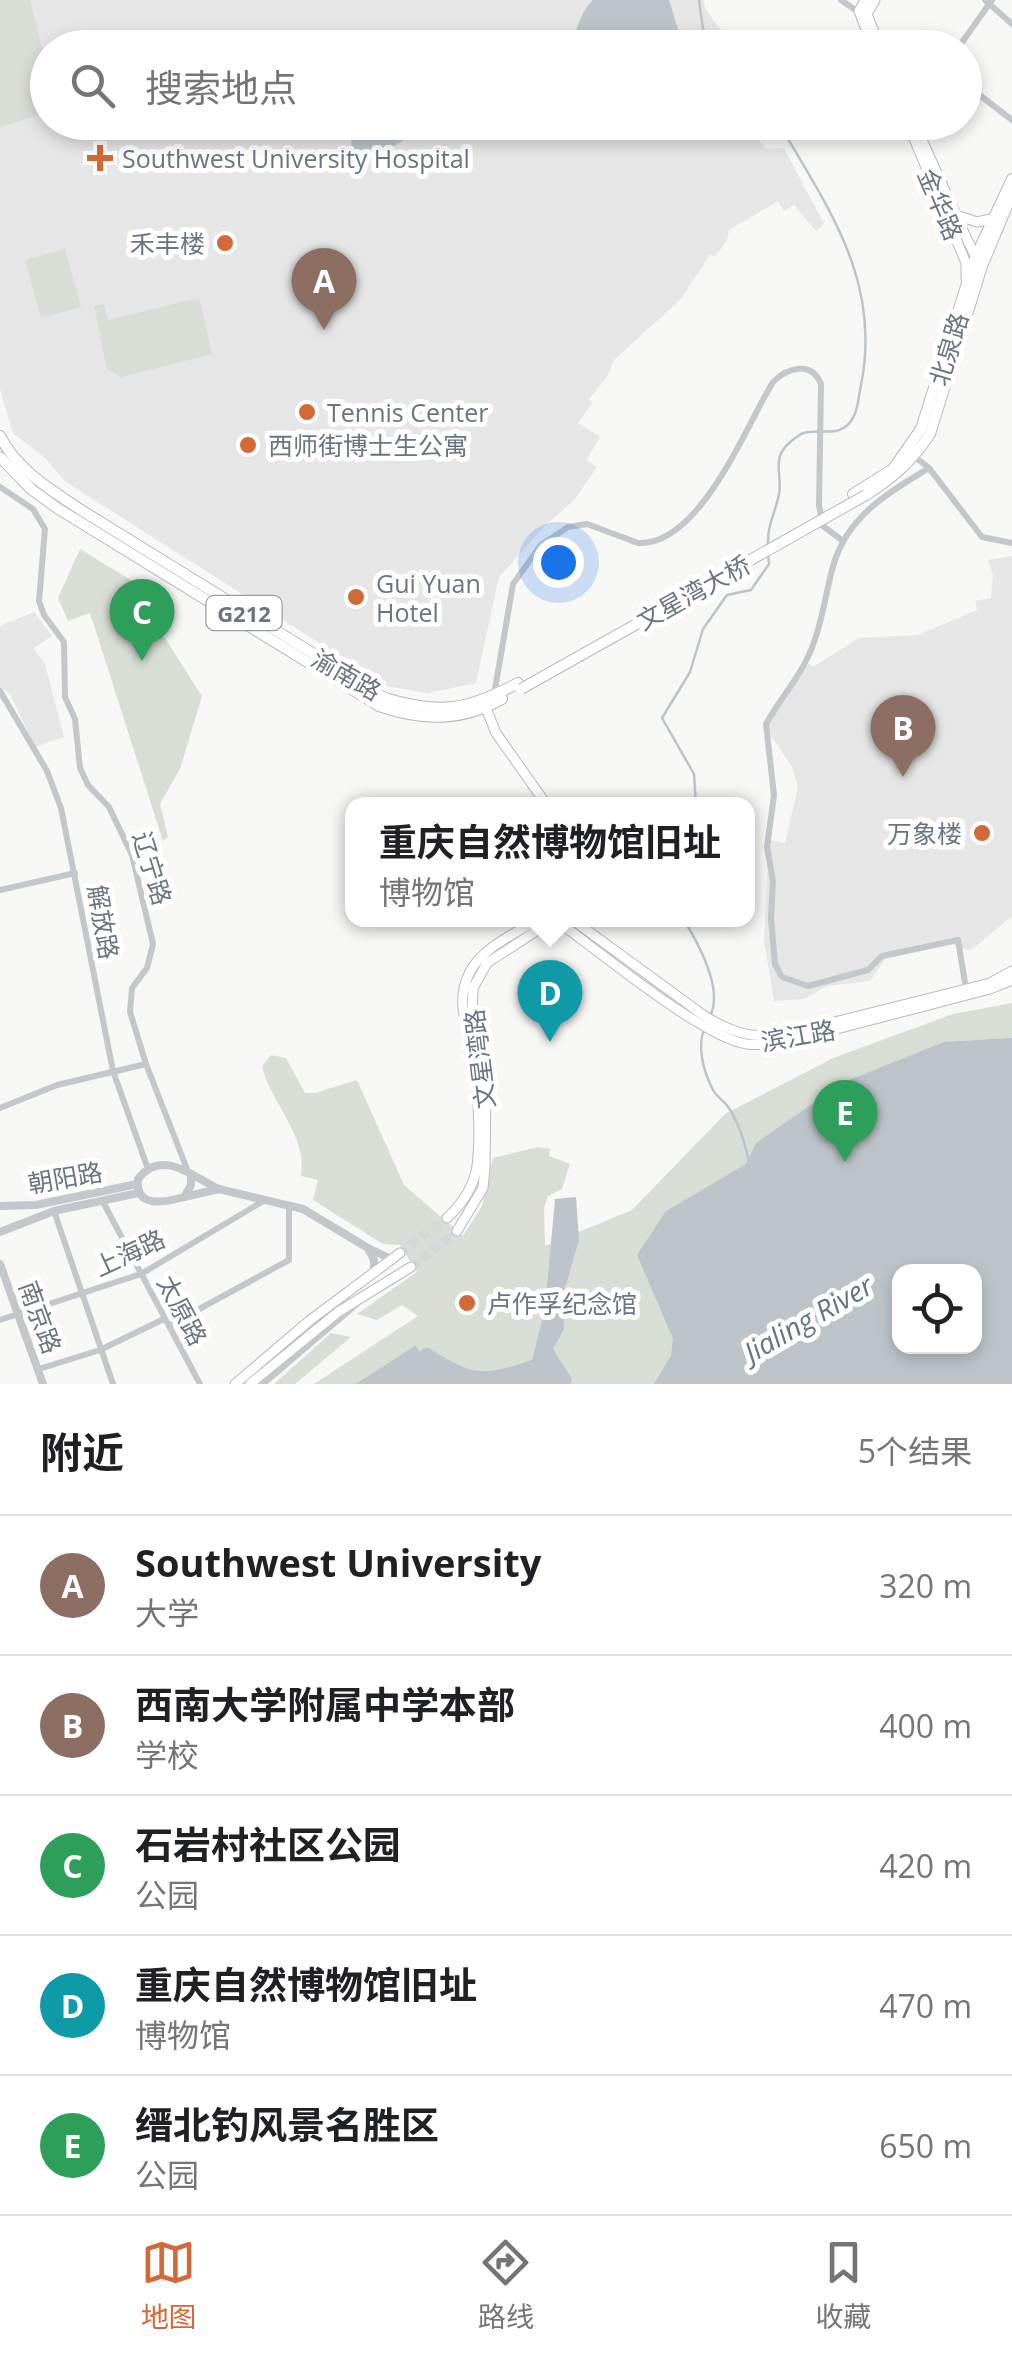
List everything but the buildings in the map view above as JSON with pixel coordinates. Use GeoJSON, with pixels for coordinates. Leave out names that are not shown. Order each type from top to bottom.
{"type":"FeatureCollection","features":[{"type":"Feature","properties":{"kind":"highway","name":"北泉路"},"geometry":{"type":"LineString","coordinates":[[866,495],[898,474],[930,434],[979,262],[1012,179]]}},
{"type":"Feature","properties":{"kind":"highway","name":"北泉路"},"geometry":{"type":"LineString","coordinates":[[992,223],[1012,194]]}},
{"type":"Feature","properties":{"kind":"highway","name":"北泉路"},"geometry":{"type":"LineString","coordinates":[[852,494],[893,469],[922,429],[966,287],[979,262]]}},
{"type":"Feature","properties":{"kind":"highway","name":"渝南路"},"geometry":{"type":"LineString","coordinates":[[0,436],[16,460],[42,484],[375,692],[427,708],[481,708],[494,696],[519,686]]}},
{"type":"Feature","properties":{"kind":"highway","name":"渝南路"},"geometry":{"type":"LineString","coordinates":[[0,457],[31,489],[57,508],[379,706],[424,718],[481,708],[519,686]]}},
{"type":"Feature","properties":{"kind":"highway","name":"文星湾大桥"},"geometry":{"type":"LineString","coordinates":[[519,686],[852,494]]}},
{"type":"Feature","properties":{"kind":"highway","name":"文星湾大桥"},"geometry":{"type":"LineString","coordinates":[[519,686],[866,495]]}},
{"type":"Feature","properties":{"kind":"main road"},"geometry":{"type":"LineString","coordinates":[[866,30],[858,11],[870,2]]}},
{"type":"Feature","properties":{"kind":"main road"},"geometry":{"type":"LineString","coordinates":[[870,2],[866,14],[872,30]]}},
{"type":"Feature","properties":{"kind":"main road","name":"金华路"},"geometry":{"type":"LineString","coordinates":[[918,140],[952,218],[966,263],[966,287]]}},
{"type":"Feature","properties":{"kind":"main road"},"geometry":{"type":"LineString","coordinates":[[952,218],[964,229],[979,262]]}},
{"type":"Feature","properties":{"kind":"main road","name":"金华路"},"geometry":{"type":"LineString","coordinates":[[952,218],[992,223]]}},
{"type":"Feature","properties":{"kind":"main road"},"geometry":{"type":"LineString","coordinates":[[964,229],[992,223]]}},
{"type":"Feature","properties":{"kind":"main road"},"geometry":{"type":"LineString","coordinates":[[481,708],[488,731],[537,797]]}},
{"type":"Feature","properties":{"kind":"main road","name":"文星湾路"},"geometry":{"type":"LineString","coordinates":[[447,1218],[461,1205],[477,1167],[476,1090],[471,1046],[463,1022],[464,986],[470,971],[488,951],[527,927]]}},
{"type":"Feature","properties":{"kind":"main road","name":"文星湾路"},"geometry":{"type":"LineString","coordinates":[[457,1231],[482,1188],[485,1168],[486,1088],[472,1017],[474,988],[487,964],[543,927]]}},
{"type":"Feature","properties":{"kind":"main road","name":"滨江路"},"geometry":{"type":"LineString","coordinates":[[565,927],[724,1029],[771,1041],[990,990],[1012,980]]}},
{"type":"Feature","properties":{"kind":"main road","name":"滨江路"},"geometry":{"type":"LineString","coordinates":[[582,927],[650,982]]}},
{"type":"Feature","properties":{"kind":"main road","name":"滨江路"},"geometry":{"type":"LineString","coordinates":[[771,1041],[990,983],[1012,971]]}},
{"type":"Feature","properties":{"kind":"main road"},"geometry":{"type":"LineString","coordinates":[[235,1384],[396,1256]]}},
{"type":"Feature","properties":{"kind":"main road"},"geometry":{"type":"LineString","coordinates":[[250,1384],[338,1312],[411,1268]]}},
{"type":"Feature","properties":{"kind":"street"},"geometry":{"type":"LineString","coordinates":[[842,0],[869,22]]}},
{"type":"Feature","properties":{"kind":"street"},"geometry":{"type":"LineString","coordinates":[[969,30],[988,1],[1012,24]]}},
{"type":"Feature","properties":{"kind":"street"},"geometry":{"type":"LineString","coordinates":[[982,97],[1012,120]]}},
{"type":"Feature","properties":{"kind":"street"},"geometry":{"type":"LineString","coordinates":[[494,696],[513,584],[540,545],[568,527],[587,524],[638,543],[648,544],[672,534],[710,493],[754,412],[782,373],[804,369],[817,374],[822,384],[819,505],[823,526],[842,541]]}},
{"type":"Feature","properties":{"kind":"street"},"geometry":{"type":"LineString","coordinates":[[915,457],[929,468],[982,538],[1012,542]]}},
{"type":"Feature","properties":{"kind":"street"},"geometry":{"type":"LineString","coordinates":[[929,468],[880,498],[842,541],[814,644],[766,724],[774,795],[767,846],[775,964],[782,977],[808,986],[868,970],[882,956],[958,940],[966,989]]}},
{"type":"Feature","properties":{"kind":"street","name":"辽宁路"},"geometry":{"type":"LineString","coordinates":[[0,487],[33,509],[45,530],[38,601],[64,642],[64,697],[75,719],[80,768],[88,785],[110,808],[132,855],[153,944],[147,968],[128,1000],[146,1064],[189,1172]]}},
{"type":"Feature","properties":{"kind":"street","name":"解放路"},"geometry":{"type":"LineString","coordinates":[[0,691],[48,771],[61,808],[113,1071],[148,1169]]}},
{"type":"Feature","properties":{"kind":"street"},"geometry":{"type":"LineString","coordinates":[[0,890],[75,873]]}},
{"type":"Feature","properties":{"kind":"street"},"geometry":{"type":"LineString","coordinates":[[0,1108],[57,1085],[146,1064]]}},
{"type":"Feature","properties":{"kind":"street"},"geometry":{"type":"LineString","coordinates":[[138,1188],[141,1174],[148,1169],[175,1164],[220,1190],[303,1209],[368,1248],[396,1256]]}},
{"type":"Feature","properties":{"kind":"street"},"geometry":{"type":"LineString","coordinates":[[184,1197],[191,1186],[189,1172]]}},
{"type":"Feature","properties":{"kind":"street"},"geometry":{"type":"LineString","coordinates":[[138,1188],[151,1202],[220,1190]]}},
{"type":"Feature","properties":{"kind":"street"},"geometry":{"type":"LineString","coordinates":[[0,1232],[54,1210],[103,1202],[138,1188]]}},
{"type":"Feature","properties":{"kind":"street","name":"朝阳路"},"geometry":{"type":"LineString","coordinates":[[0,1206],[36,1206],[138,1188]]}},
{"type":"Feature","properties":{"kind":"street","name":"上海路"},"geometry":{"type":"LineString","coordinates":[[0,1320],[142,1274],[265,1200]]}},
{"type":"Feature","properties":{"kind":"street","name":"太原路"},"geometry":{"type":"LineString","coordinates":[[103,1202],[200,1384]]}},
{"type":"Feature","properties":{"kind":"street"},"geometry":{"type":"LineString","coordinates":[[39,1368],[100,1350],[168,1322],[289,1260],[289,1206]]}},
{"type":"Feature","properties":{"kind":"street"},"geometry":{"type":"LineString","coordinates":[[54,1210],[113,1384]]}},
{"type":"Feature","properties":{"kind":"street"},"geometry":{"type":"LineString","coordinates":[[368,1248],[374,1271]]}},
{"type":"Feature","properties":{"kind":"street","name":"南京路"},"geometry":{"type":"LineString","coordinates":[[0,1264],[44,1384]]}},
{"type":"Feature","properties":{"kind":"street"},"geometry":{"type":"LineString","coordinates":[[263,1384],[360,1300]]}},
{"type":"Feature","properties":{"kind":"shaded area"},"geometry":{"type":"Polygon","coordinates":[[[0,0],[704,0],[705,9],[721,30],[30,30],[30,140],[759,140],[766,149],[784,148],[824,224],[816,231],[794,205],[784,211],[778,201],[729,230],[727,241],[715,256],[710,255],[680,300],[614,360],[578,423],[600,437],[586,460],[597,467],[575,499],[499,577],[476,683],[428,693],[387,686],[66,482],[45,458],[13,433],[0,389],[0,0]]]}},
{"type":"Feature","properties":{"kind":"shaded area"},"geometry":{"type":"Polygon","coordinates":[[[0,0],[30,0],[38,30],[30,30],[30,118],[0,127],[0,0]]]}},
{"type":"Feature","properties":{"kind":"shaded area"},"geometry":{"type":"Polygon","coordinates":[[[65,249],[81,307],[41,318],[25,260],[65,249]]]}},
{"type":"Feature","properties":{"kind":"shaded area"},"geometry":{"type":"Polygon","coordinates":[[[199,298],[212,354],[121,377],[107,369],[94,306],[104,304],[108,320],[199,298]]]}},
{"type":"Feature","properties":{"kind":"shaded area"},"geometry":{"type":"Polygon","coordinates":[[[80,549],[157,596],[157,626],[202,696],[180,769],[160,804],[168,837],[163,841],[90,613],[68,621],[58,598],[80,549]]]}},
{"type":"Feature","properties":{"kind":"shaded area"},"geometry":{"type":"Polygon","coordinates":[[[1012,556],[1012,916],[970,951],[952,944],[885,959],[870,981],[827,986],[804,999],[774,1001],[764,941],[769,840],[785,843],[798,787],[792,767],[767,730],[774,705],[806,662],[813,667],[859,638],[918,635],[977,610],[975,601],[991,598],[993,576],[988,560],[1012,556]]]}},
{"type":"Feature","properties":{"kind":"shaded area"},"geometry":{"type":"Polygon","coordinates":[[[34,612],[52,636],[34,648],[45,664],[64,737],[35,747],[10,694],[0,687],[0,626],[34,612]]]}},
{"type":"Feature","properties":{"kind":"shaded area"},"geometry":{"type":"Polygon","coordinates":[[[1012,1003],[1012,1384],[314,1384],[418,1316],[402,1305],[377,1320],[357,1314],[417,1272],[400,1245],[383,1244],[313,1200],[318,1180],[301,1176],[299,1147],[262,1066],[271,1055],[286,1058],[305,1093],[357,1080],[404,1185],[463,1236],[482,1206],[493,1158],[538,1147],[550,1149],[549,1156],[570,1164],[562,1189],[548,1196],[544,1208],[545,1246],[632,1210],[725,1114],[833,1058],[953,1014],[1012,1003]]]}},
{"type":"Feature","properties":{"kind":"shaded area"},"geometry":{"type":"Polygon","coordinates":[[[331,1333],[351,1337],[295,1384],[274,1384],[331,1333]]]}},
{"type":"Feature","properties":{"kind":"water"},"geometry":{"type":"Polygon","coordinates":[[[593,0],[669,0],[678,30],[576,30],[593,0]]]}},
{"type":"Feature","properties":{"kind":"water"},"geometry":{"type":"Polygon","coordinates":[[[404,140],[369,161],[357,163],[351,141],[404,140]]]}},
{"type":"Feature","properties":{"kind":"water","name":"Jialing River"},"geometry":{"type":"Polygon","coordinates":[[[1012,1038],[1012,1384],[654,1384],[671,1356],[673,1339],[637,1255],[666,1211],[746,1164],[756,1143],[844,1082],[944,1042],[1012,1038]]]}},
{"type":"Feature","properties":{"kind":"water"},"geometry":{"type":"Polygon","coordinates":[[[576,1197],[579,1240],[563,1295],[564,1329],[553,1349],[572,1379],[571,1384],[356,1384],[416,1345],[419,1352],[427,1347],[456,1364],[478,1371],[532,1360],[545,1309],[555,1199],[576,1197]]]}},
{"type":"Feature","properties":{"kind":"waterway"},"geometry":{"type":"LineString","coordinates":[[699,0],[704,30]]}},
{"type":"Feature","properties":{"kind":"waterway"},"geometry":{"type":"LineString","coordinates":[[768,546],[780,490],[781,453],[801,434],[840,430],[849,423],[858,402],[866,347],[864,312],[846,247],[789,140]]}},
{"type":"Feature","properties":{"kind":"waterway"},"geometry":{"type":"LineString","coordinates":[[696,797],[694,774],[662,718],[690,672],[703,629],[727,595],[751,590],[769,564],[768,554]]}},
{"type":"Feature","properties":{"kind":"waterway"},"geometry":{"type":"LineString","coordinates":[[688,927],[712,980],[710,1016]]}},
{"type":"Feature","properties":{"kind":"waterway"},"geometry":{"type":"LineString","coordinates":[[705,1028],[701,1051],[707,1076],[736,1121],[749,1162]]}},
{"type":"Feature","properties":{"kind":"tunnel"},"geometry":{"type":"LineString","coordinates":[[400,1253],[447,1218]]}},
{"type":"Feature","properties":{"kind":"tunnel"},"geometry":{"type":"LineString","coordinates":[[411,1267],[457,1231]]}},
{"type":"Feature","properties":{"kind":"place","name":"Southwest University Hospital"},"geometry":{"type":"Point","coordinates":[100,158]}},
{"type":"Feature","properties":{"kind":"place","name":"禾丰楼"},"geometry":{"type":"Point","coordinates":[225,243]}},
{"type":"Feature","properties":{"kind":"place","name":"Southwest University"},"geometry":{"type":"Point","coordinates":[324,330]}},
{"type":"Feature","properties":{"kind":"place","name":"Tennis Center"},"geometry":{"type":"Point","coordinates":[307,412]}},
{"type":"Feature","properties":{"kind":"place","name":"西师街博士生公寓"},"geometry":{"type":"Point","coordinates":[248,445]}},
{"type":"Feature","properties":{"kind":"place","name":"Gui Yuan Hotel"},"geometry":{"type":"Point","coordinates":[356,597]}},
{"type":"Feature","properties":{"kind":"place","name":"石岩村社区公园"},"geometry":{"type":"Point","coordinates":[142,661]}},
{"type":"Feature","properties":{"kind":"place","name":"西南大学附属中学本部"},"geometry":{"type":"Point","coordinates":[903,777]}},
{"type":"Feature","properties":{"kind":"place","name":"万象楼"},"geometry":{"type":"Point","coordinates":[982,833]}},
{"type":"Feature","properties":{"kind":"place","name":"重庆自然博物馆旧址"},"geometry":{"type":"Point","coordinates":[550,1042]}},
{"type":"Feature","properties":{"kind":"place","name":"缙北钓风景名胜区"},"geometry":{"type":"Point","coordinates":[845,1162]}},
{"type":"Feature","properties":{"kind":"place","name":"卢作孚纪念馆"},"geometry":{"type":"Point","coordinates":[467,1303]}}]}
